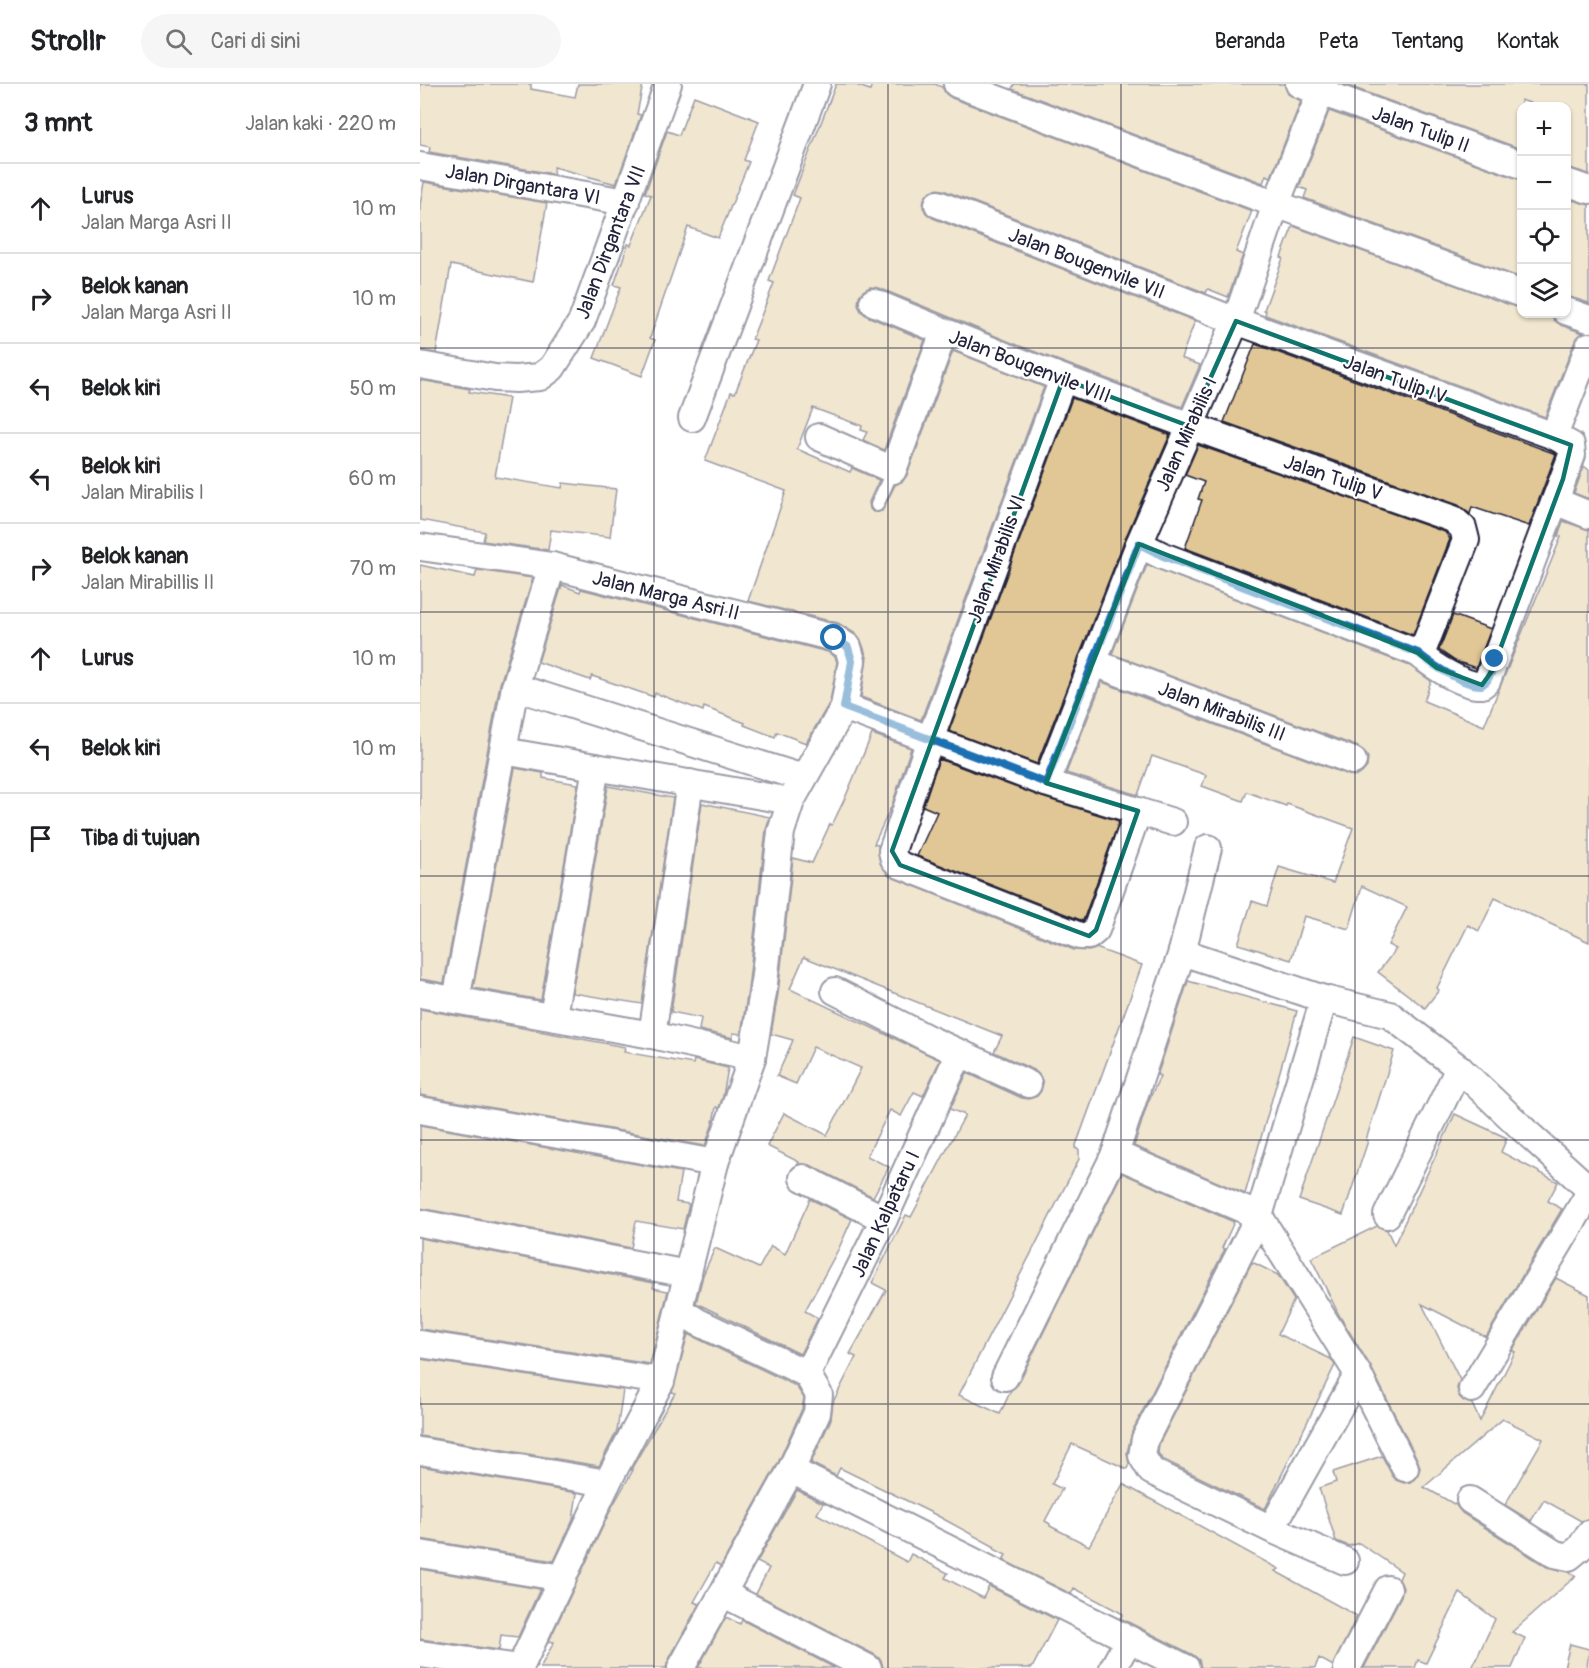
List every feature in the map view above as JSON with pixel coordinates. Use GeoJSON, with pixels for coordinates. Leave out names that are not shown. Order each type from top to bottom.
{"type":"FeatureCollection","features":[{"type":"Feature","properties":{"kind":"street","name":"Jalan Dirgantara VII"},"geometry":{"type":"LineString","coordinates":[[420,365],[495,378],[516,379],[540,377],[552,368],[582,321],[668,84]]}},
{"type":"Feature","properties":{"kind":"street"},"geometry":{"type":"LineString","coordinates":[[692,418],[817,84]]}},
{"type":"Feature","properties":{"kind":"street"},"geometry":{"type":"LineString","coordinates":[[957,84],[1517,293]]}},
{"type":"Feature","properties":{"kind":"street","name":"Jalan Mirabilis I"},"geometry":{"type":"LineString","coordinates":[[1046,783],[1139,544],[1236,321],[1315,87]]}},
{"type":"Feature","properties":{"kind":"street","name":"Jalan Tulip II"},"geometry":{"type":"LineString","coordinates":[[1315,87],[1517,163]]}},
{"type":"Feature","properties":{"kind":"street","name":"Jalan Dirgantara VI"},"geometry":{"type":"LineString","coordinates":[[420,165],[626,202]]}},
{"type":"Feature","properties":{"kind":"street"},"geometry":{"type":"LineString","coordinates":[[1571,184],[1589,190]]}},
{"type":"Feature","properties":{"kind":"street","name":"Jalan Bougenvile VII"},"geometry":{"type":"LineString","coordinates":[[938,204],[1236,321]]}},
{"type":"Feature","properties":{"kind":"street","name":"Jalan Bougenvile VIII"},"geometry":{"type":"LineString","coordinates":[[873,302],[1063,379],[1189,426]]}},
{"type":"Feature","properties":{"kind":"street"},"geometry":{"type":"LineString","coordinates":[[1571,312],[1589,319]]}},
{"type":"Feature","properties":{"kind":"street","name":"Jalan Tulip IV"},"geometry":{"type":"LineString","coordinates":[[1236,321],[1554,436]]}},
{"type":"Feature","properties":{"kind":"street"},"geometry":{"type":"LineString","coordinates":[[819,437],[893,470],[944,332]]}},
{"type":"Feature","properties":{"kind":"street"},"geometry":{"type":"LineString","coordinates":[[1139,544],[1163,556],[1418,653],[1430,664],[1469,683],[1482,685],[1487,681],[1572,455],[1571,445],[1554,436],[1589,346]]}},
{"type":"Feature","properties":{"kind":"street","name":"Jalan Mirabilis VI"},"geometry":{"type":"LineString","coordinates":[[1063,379],[930,740],[892,851],[894,859],[900,865],[1080,936],[1089,936],[1096,930],[1138,811]]}},
{"type":"Feature","properties":{"kind":"street","name":"Jalan Tulip V"},"geometry":{"type":"LineString","coordinates":[[1189,426],[1453,519],[1463,528],[1466,540],[1422,652],[1418,653]]}},
{"type":"Feature","properties":{"kind":"street"},"geometry":{"type":"LineString","coordinates":[[1555,501],[1589,515]]}},
{"type":"Feature","properties":{"kind":"street","name":"Jalan Marga Asri II"},"geometry":{"type":"LineString","coordinates":[[420,547],[552,566],[834,638],[848,647],[852,661],[844,707]]}},
{"type":"Feature","properties":{"kind":"street"},"geometry":{"type":"LineString","coordinates":[[456,1000],[515,687],[552,566]]}},
{"type":"Feature","properties":{"kind":"street","name":"Jalan Mirabilis III"},"geometry":{"type":"LineString","coordinates":[[1092,662],[1353,760]]}},
{"type":"Feature","properties":{"kind":"street"},"geometry":{"type":"LineString","coordinates":[[515,687],[803,778]]}},
{"type":"Feature","properties":{"kind":"street"},"geometry":{"type":"LineString","coordinates":[[420,1654],[520,1668],[607,1483],[661,1381],[715,1163],[752,1058],[764,992],[781,832],[790,801],[844,707],[1046,783],[1173,822]]}},
{"type":"Feature","properties":{"kind":"street"},"geometry":{"type":"LineString","coordinates":[[503,751],[790,801]]}},
{"type":"Feature","properties":{"kind":"street"},"geometry":{"type":"LineString","coordinates":[[553,1016],[596,767]]}},
{"type":"Feature","properties":{"kind":"street"},"geometry":{"type":"LineString","coordinates":[[652,1035],[690,783]]}},
{"type":"Feature","properties":{"kind":"street"},"geometry":{"type":"LineString","coordinates":[[1005,1377],[1115,1154],[1182,952],[1208,848]]}},
{"type":"Feature","properties":{"kind":"street"},"geometry":{"type":"LineString","coordinates":[[1182,952],[1324,999],[1390,1015],[1459,1068],[1589,1189]]}},
{"type":"Feature","properties":{"kind":"street"},"geometry":{"type":"LineString","coordinates":[[835,991],[929,1040],[1028,1084]]}},
{"type":"Feature","properties":{"kind":"street"},"geometry":{"type":"LineString","coordinates":[[420,994],[652,1035],[752,1058]]}},
{"type":"Feature","properties":{"kind":"street"},"geometry":{"type":"LineString","coordinates":[[1324,999],[1259,1216],[1145,1439],[1142,1456],[1151,1471],[1271,1529],[1345,1561]]}},
{"type":"Feature","properties":{"kind":"street","name":"Jalan Kalpataru I"},"geometry":{"type":"LineString","coordinates":[[807,1374],[884,1219],[961,1053]]}},
{"type":"Feature","properties":{"kind":"street"},"geometry":{"type":"LineString","coordinates":[[1387,1215],[1459,1068]]}},
{"type":"Feature","properties":{"kind":"street"},"geometry":{"type":"LineString","coordinates":[[420,1110],[715,1163]]}},
{"type":"Feature","properties":{"kind":"street"},"geometry":{"type":"LineString","coordinates":[[1115,1154],[1259,1216],[1358,1374],[1404,1468]]}},
{"type":"Feature","properties":{"kind":"street"},"geometry":{"type":"LineString","coordinates":[[803,1178],[884,1219]]}},
{"type":"Feature","properties":{"kind":"street"},"geometry":{"type":"LineString","coordinates":[[1472,1389],[1589,1194]]}},
{"type":"Feature","properties":{"kind":"street"},"geometry":{"type":"LineString","coordinates":[[420,1223],[688,1274]]}},
{"type":"Feature","properties":{"kind":"street"},"geometry":{"type":"LineString","coordinates":[[678,1310],[698,1322],[807,1374],[819,1395],[817,1413],[791,1470],[681,1668]]}},
{"type":"Feature","properties":{"kind":"street"},"geometry":{"type":"LineString","coordinates":[[420,1344],[661,1381]]}},
{"type":"Feature","properties":{"kind":"street"},"geometry":{"type":"LineString","coordinates":[[1271,1529],[1358,1374]]}},
{"type":"Feature","properties":{"kind":"street"},"geometry":{"type":"LineString","coordinates":[[420,1451],[607,1483]]}},
{"type":"Feature","properties":{"kind":"street"},"geometry":{"type":"LineString","coordinates":[[791,1470],[1186,1668]]}},
{"type":"Feature","properties":{"kind":"street"},"geometry":{"type":"LineString","coordinates":[[1470,1500],[1555,1554],[1569,1557],[1580,1548],[1589,1534]]}},
{"type":"Feature","properties":{"kind":"street"},"geometry":{"type":"LineString","coordinates":[[420,1554],[563,1578]]}},
{"type":"Feature","properties":{"kind":"street"},"geometry":{"type":"LineString","coordinates":[[1347,1668],[1388,1590]]}},
{"type":"Feature","properties":{"kind":"street"},"geometry":{"type":"LineString","coordinates":[[723,1594],[868,1668]]}},
{"type":"Feature","properties":{"kind":"street"},"geometry":{"type":"LineString","coordinates":[[1113,1668],[1129,1639]]}},
{"type":"Feature","properties":{"kind":"lane"},"geometry":{"type":"LineString","coordinates":[[877,505],[893,470]]}},
{"type":"Feature","properties":{"kind":"highlighted area"},"geometry":{"type":"Polygon","coordinates":[[[1236,321],[1571,445],[1563,479],[1492,671],[1482,685],[1437,668],[1418,653],[1139,544],[1046,783],[1138,811],[1096,930],[1089,936],[900,865],[892,851],[1063,379],[1189,426],[1236,321]]]}},
{"type":"Feature","properties":{"kind":"building"},"geometry":{"type":"Polygon","coordinates":[[[420,84],[531,84],[531,89],[575,97],[578,84],[643,84],[637,114],[641,115],[616,184],[554,167],[553,174],[429,152],[430,147],[420,145],[420,84]]]}},
{"type":"Feature","properties":{"kind":"building"},"geometry":{"type":"Polygon","coordinates":[[[836,84],[853,84],[870,90],[872,84],[935,84],[942,87],[952,98],[1252,211],[1236,252],[1243,255],[1228,297],[1208,289],[1206,293],[943,190],[936,189],[929,192],[924,199],[923,207],[926,213],[933,218],[1195,321],[1181,358],[1200,365],[1182,407],[1022,347],[879,288],[870,287],[859,296],[858,305],[867,316],[925,340],[884,450],[863,440],[867,432],[861,430],[862,426],[813,408],[797,449],[850,472],[852,468],[879,480],[869,502],[873,512],[882,511],[895,485],[903,481],[907,475],[953,351],[1044,387],[921,720],[861,697],[867,657],[856,634],[838,623],[748,601],[786,491],[705,461],[731,392],[735,393],[756,340],[752,339],[774,283],[769,281],[800,198],[793,195],[836,84]]]}},
{"type":"Feature","properties":{"kind":"building"},"geometry":{"type":"Polygon","coordinates":[[[1014,84],[1284,84],[1288,94],[1301,101],[1271,177],[1266,175],[1263,183],[1012,89],[1014,84]]]}},
{"type":"Feature","properties":{"kind":"building"},"geometry":{"type":"Polygon","coordinates":[[[1343,84],[1589,84],[1589,174],[1571,169],[1571,102],[1521,100],[1517,102],[1517,148],[1343,84]]]}},
{"type":"Feature","properties":{"kind":"building"},"geometry":{"type":"Polygon","coordinates":[[[694,96],[759,121],[744,160],[749,162],[718,238],[688,227],[650,338],[655,340],[642,376],[594,358],[621,287],[614,285],[628,244],[631,245],[651,195],[645,193],[667,131],[679,135],[694,96]]]}},
{"type":"Feature","properties":{"kind":"building"},"geometry":{"type":"Polygon","coordinates":[[[1329,111],[1517,179],[1517,277],[1304,198],[1307,190],[1299,187],[1329,111]]]}},
{"type":"Feature","properties":{"kind":"building"},"geometry":{"type":"Polygon","coordinates":[[[424,182],[547,203],[533,282],[451,265],[436,353],[420,350],[420,205],[424,182]]]}},
{"type":"Feature","properties":{"kind":"building"},"geometry":{"type":"Polygon","coordinates":[[[1571,200],[1589,205],[1589,303],[1571,298],[1571,200]]]}},
{"type":"Feature","properties":{"kind":"building"},"geometry":{"type":"Polygon","coordinates":[[[1293,226],[1517,308],[1517,318],[1553,318],[1561,325],[1583,333],[1575,341],[1545,417],[1265,315],[1264,310],[1283,258],[1281,257],[1293,226]]]}},
{"type":"Feature","properties":{"kind":"building"},"geometry":{"type":"Polygon","coordinates":[[[1255,344],[1556,454],[1529,526],[1472,507],[1470,514],[1458,505],[1224,422],[1255,344]]]}},
{"type":"Feature","properties":{"kind":"building"},"geometry":{"type":"Polygon","coordinates":[[[420,380],[470,389],[469,392],[509,398],[495,477],[562,488],[563,483],[616,489],[610,537],[551,530],[548,550],[483,541],[485,532],[420,520],[420,380]]]}},
{"type":"Feature","properties":{"kind":"building"},"geometry":{"type":"Polygon","coordinates":[[[1072,398],[1170,435],[1125,539],[1037,764],[949,731],[1072,398]]]}},
{"type":"Feature","properties":{"kind":"building"},"geometry":{"type":"Polygon","coordinates":[[[1198,445],[1445,532],[1450,539],[1413,635],[1185,548],[1202,500],[1198,499],[1204,482],[1185,475],[1198,445]]]}},
{"type":"Feature","properties":{"kind":"building"},"geometry":{"type":"Polygon","coordinates":[[[1584,466],[1589,470],[1589,499],[1574,493],[1584,466]]]}},
{"type":"Feature","properties":{"kind":"building"},"geometry":{"type":"Polygon","coordinates":[[[1563,521],[1589,530],[1589,942],[1495,898],[1479,931],[1468,925],[1437,988],[1439,990],[1425,1008],[1378,972],[1396,949],[1388,945],[1407,907],[1362,886],[1349,929],[1304,916],[1291,960],[1238,944],[1252,901],[1267,906],[1279,867],[1333,883],[1353,828],[1247,792],[1243,801],[1202,786],[1206,775],[1152,756],[1138,795],[1066,773],[1102,682],[1348,775],[1356,776],[1367,767],[1368,758],[1358,747],[1112,654],[1147,565],[1410,666],[1431,681],[1424,701],[1484,726],[1561,537],[1558,536],[1563,521]]]}},
{"type":"Feature","properties":{"kind":"building"},"geometry":{"type":"Polygon","coordinates":[[[420,565],[475,577],[477,570],[533,578],[500,684],[444,983],[420,979],[420,565]]]}},
{"type":"Feature","properties":{"kind":"building"},"geometry":{"type":"Polygon","coordinates":[[[562,585],[580,592],[581,589],[828,652],[835,657],[837,662],[830,702],[806,743],[777,732],[775,737],[704,707],[703,711],[655,693],[654,697],[592,676],[590,680],[538,662],[562,585]]]}},
{"type":"Feature","properties":{"kind":"building"},"geometry":{"type":"Polygon","coordinates":[[[1453,615],[1491,629],[1476,668],[1455,661],[1439,650],[1453,615]]]}},
{"type":"Feature","properties":{"kind":"building"},"geometry":{"type":"Polygon","coordinates":[[[872,734],[911,748],[892,805],[874,844],[878,845],[880,863],[889,876],[1074,950],[1089,951],[1096,948],[1142,965],[1075,1148],[1079,1150],[1079,1159],[959,1395],[1000,1414],[1011,1390],[1018,1384],[1122,1173],[1234,1222],[1222,1248],[1225,1249],[1132,1432],[1127,1453],[1129,1464],[1127,1469],[1072,1444],[1052,1484],[1062,1489],[1045,1521],[1050,1526],[1089,1546],[1123,1484],[1279,1569],[1275,1571],[1357,1616],[1333,1666],[1319,1658],[1315,1668],[1201,1668],[1199,1660],[1193,1655],[1120,1618],[1123,1614],[1074,1588],[1071,1594],[1003,1560],[1006,1555],[994,1549],[995,1547],[936,1515],[840,1468],[836,1476],[811,1463],[831,1419],[833,1402],[856,1357],[850,1354],[886,1290],[872,1283],[906,1215],[911,1217],[965,1115],[950,1109],[967,1073],[1029,1099],[1037,1096],[1043,1083],[1034,1070],[994,1052],[1002,1036],[804,957],[790,989],[940,1060],[923,1096],[914,1092],[901,1116],[890,1110],[867,1156],[889,1167],[873,1197],[810,1165],[798,1164],[799,1162],[767,1146],[784,1113],[827,1135],[861,1068],[813,1047],[796,1084],[777,1076],[793,1040],[771,1034],[778,994],[793,858],[812,863],[845,798],[872,734]]]}},
{"type":"Feature","properties":{"kind":"building"},"geometry":{"type":"Polygon","coordinates":[[[939,759],[1042,797],[1119,821],[1083,921],[917,856],[937,812],[923,806],[939,759]]]}},
{"type":"Feature","properties":{"kind":"building"},"geometry":{"type":"Polygon","coordinates":[[[515,768],[543,773],[543,778],[578,784],[541,1000],[473,988],[515,768]]]}},
{"type":"Feature","properties":{"kind":"building"},"geometry":{"type":"Polygon","coordinates":[[[608,786],[673,798],[642,1004],[572,993],[608,786]]]}},
{"type":"Feature","properties":{"kind":"building"},"geometry":{"type":"Polygon","coordinates":[[[702,803],[770,817],[766,830],[741,1034],[733,1033],[733,1038],[699,1030],[701,1018],[671,1012],[702,803]]]}},
{"type":"Feature","properties":{"kind":"building"},"geometry":{"type":"Polygon","coordinates":[[[1188,981],[1297,1011],[1245,1194],[1134,1146],[1148,1102],[1160,1076],[1157,1075],[1188,981]]]}},
{"type":"Feature","properties":{"kind":"building"},"geometry":{"type":"Polygon","coordinates":[[[420,1009],[625,1047],[624,1052],[693,1064],[694,1060],[728,1068],[723,1096],[719,1108],[716,1107],[705,1146],[420,1095],[420,1009]]]}},
{"type":"Feature","properties":{"kind":"building"},"geometry":{"type":"Polygon","coordinates":[[[1354,1037],[1394,1051],[1366,1140],[1368,1141],[1343,1215],[1299,1200],[1354,1037]]]}},
{"type":"Feature","properties":{"kind":"building"},"geometry":{"type":"Polygon","coordinates":[[[1455,1114],[1507,1138],[1501,1152],[1558,1182],[1548,1201],[1562,1209],[1486,1337],[1422,1304],[1460,1380],[1457,1388],[1459,1396],[1472,1404],[1480,1421],[1515,1352],[1512,1351],[1556,1278],[1589,1295],[1589,1519],[1581,1521],[1544,1500],[1531,1521],[1505,1505],[1543,1439],[1503,1419],[1424,1487],[1456,1505],[1462,1513],[1547,1567],[1576,1576],[1512,1632],[1525,1638],[1512,1668],[1472,1668],[1495,1619],[1460,1593],[1426,1663],[1418,1660],[1415,1668],[1364,1668],[1401,1596],[1403,1588],[1399,1579],[1402,1572],[1359,1543],[1349,1546],[1336,1541],[1319,1488],[1336,1482],[1333,1472],[1382,1456],[1396,1480],[1404,1483],[1411,1482],[1417,1477],[1420,1468],[1371,1367],[1339,1315],[1311,1258],[1377,1226],[1387,1230],[1394,1245],[1455,1114]]]}},
{"type":"Feature","properties":{"kind":"building"},"geometry":{"type":"Polygon","coordinates":[[[420,1125],[681,1172],[676,1202],[689,1204],[683,1229],[636,1221],[631,1248],[420,1208],[420,1125]]]}},
{"type":"Feature","properties":{"kind":"building"},"geometry":{"type":"Polygon","coordinates":[[[810,1199],[852,1219],[805,1311],[818,1318],[800,1354],[696,1303],[703,1275],[715,1248],[759,1268],[771,1246],[785,1254],[810,1199]]]}},
{"type":"Feature","properties":{"kind":"building"},"geometry":{"type":"Polygon","coordinates":[[[420,1238],[654,1283],[653,1288],[668,1291],[650,1364],[420,1329],[420,1238]]]}},
{"type":"Feature","properties":{"kind":"building"},"geometry":{"type":"Polygon","coordinates":[[[1252,1262],[1278,1275],[1294,1300],[1278,1334],[1331,1359],[1335,1365],[1265,1509],[1162,1459],[1158,1453],[1159,1444],[1252,1262]]]}},
{"type":"Feature","properties":{"kind":"building"},"geometry":{"type":"Polygon","coordinates":[[[688,1334],[796,1386],[804,1398],[802,1409],[778,1463],[721,1566],[716,1563],[694,1602],[699,1604],[666,1668],[540,1668],[554,1642],[549,1641],[612,1507],[675,1393],[672,1392],[688,1334]]]}},
{"type":"Feature","properties":{"kind":"building"},"geometry":{"type":"Polygon","coordinates":[[[420,1359],[623,1390],[617,1431],[599,1466],[420,1436],[420,1359]]]}},
{"type":"Feature","properties":{"kind":"building"},"geometry":{"type":"Polygon","coordinates":[[[420,1466],[577,1493],[573,1520],[554,1561],[420,1539],[420,1466]]]}},
{"type":"Feature","properties":{"kind":"building"},"geometry":{"type":"Polygon","coordinates":[[[797,1490],[823,1503],[817,1514],[907,1562],[911,1554],[948,1573],[945,1578],[983,1598],[989,1586],[1057,1620],[1032,1668],[883,1668],[881,1660],[875,1655],[756,1594],[769,1568],[757,1562],[797,1490]]]}},
{"type":"Feature","properties":{"kind":"building"},"geometry":{"type":"Polygon","coordinates":[[[420,1569],[540,1589],[518,1637],[501,1635],[499,1650],[420,1639],[420,1569]]]}},
{"type":"Feature","properties":{"kind":"building"},"geometry":{"type":"Polygon","coordinates":[[[726,1617],[740,1624],[742,1620],[835,1668],[698,1668],[726,1617]]]}},
{"type":"Feature","properties":{"kind":"building"},"geometry":{"type":"Polygon","coordinates":[[[1570,1644],[1589,1649],[1587,1668],[1564,1668],[1570,1644]]]}},
{"type":"Feature","properties":{"kind":"route"},"geometry":{"type":"LineString","coordinates":[[834,638],[848,647],[852,661],[844,707],[1046,783],[1139,544],[1163,556],[1418,653],[1430,664],[1478,686],[1487,681],[1495,659]]}}]}
